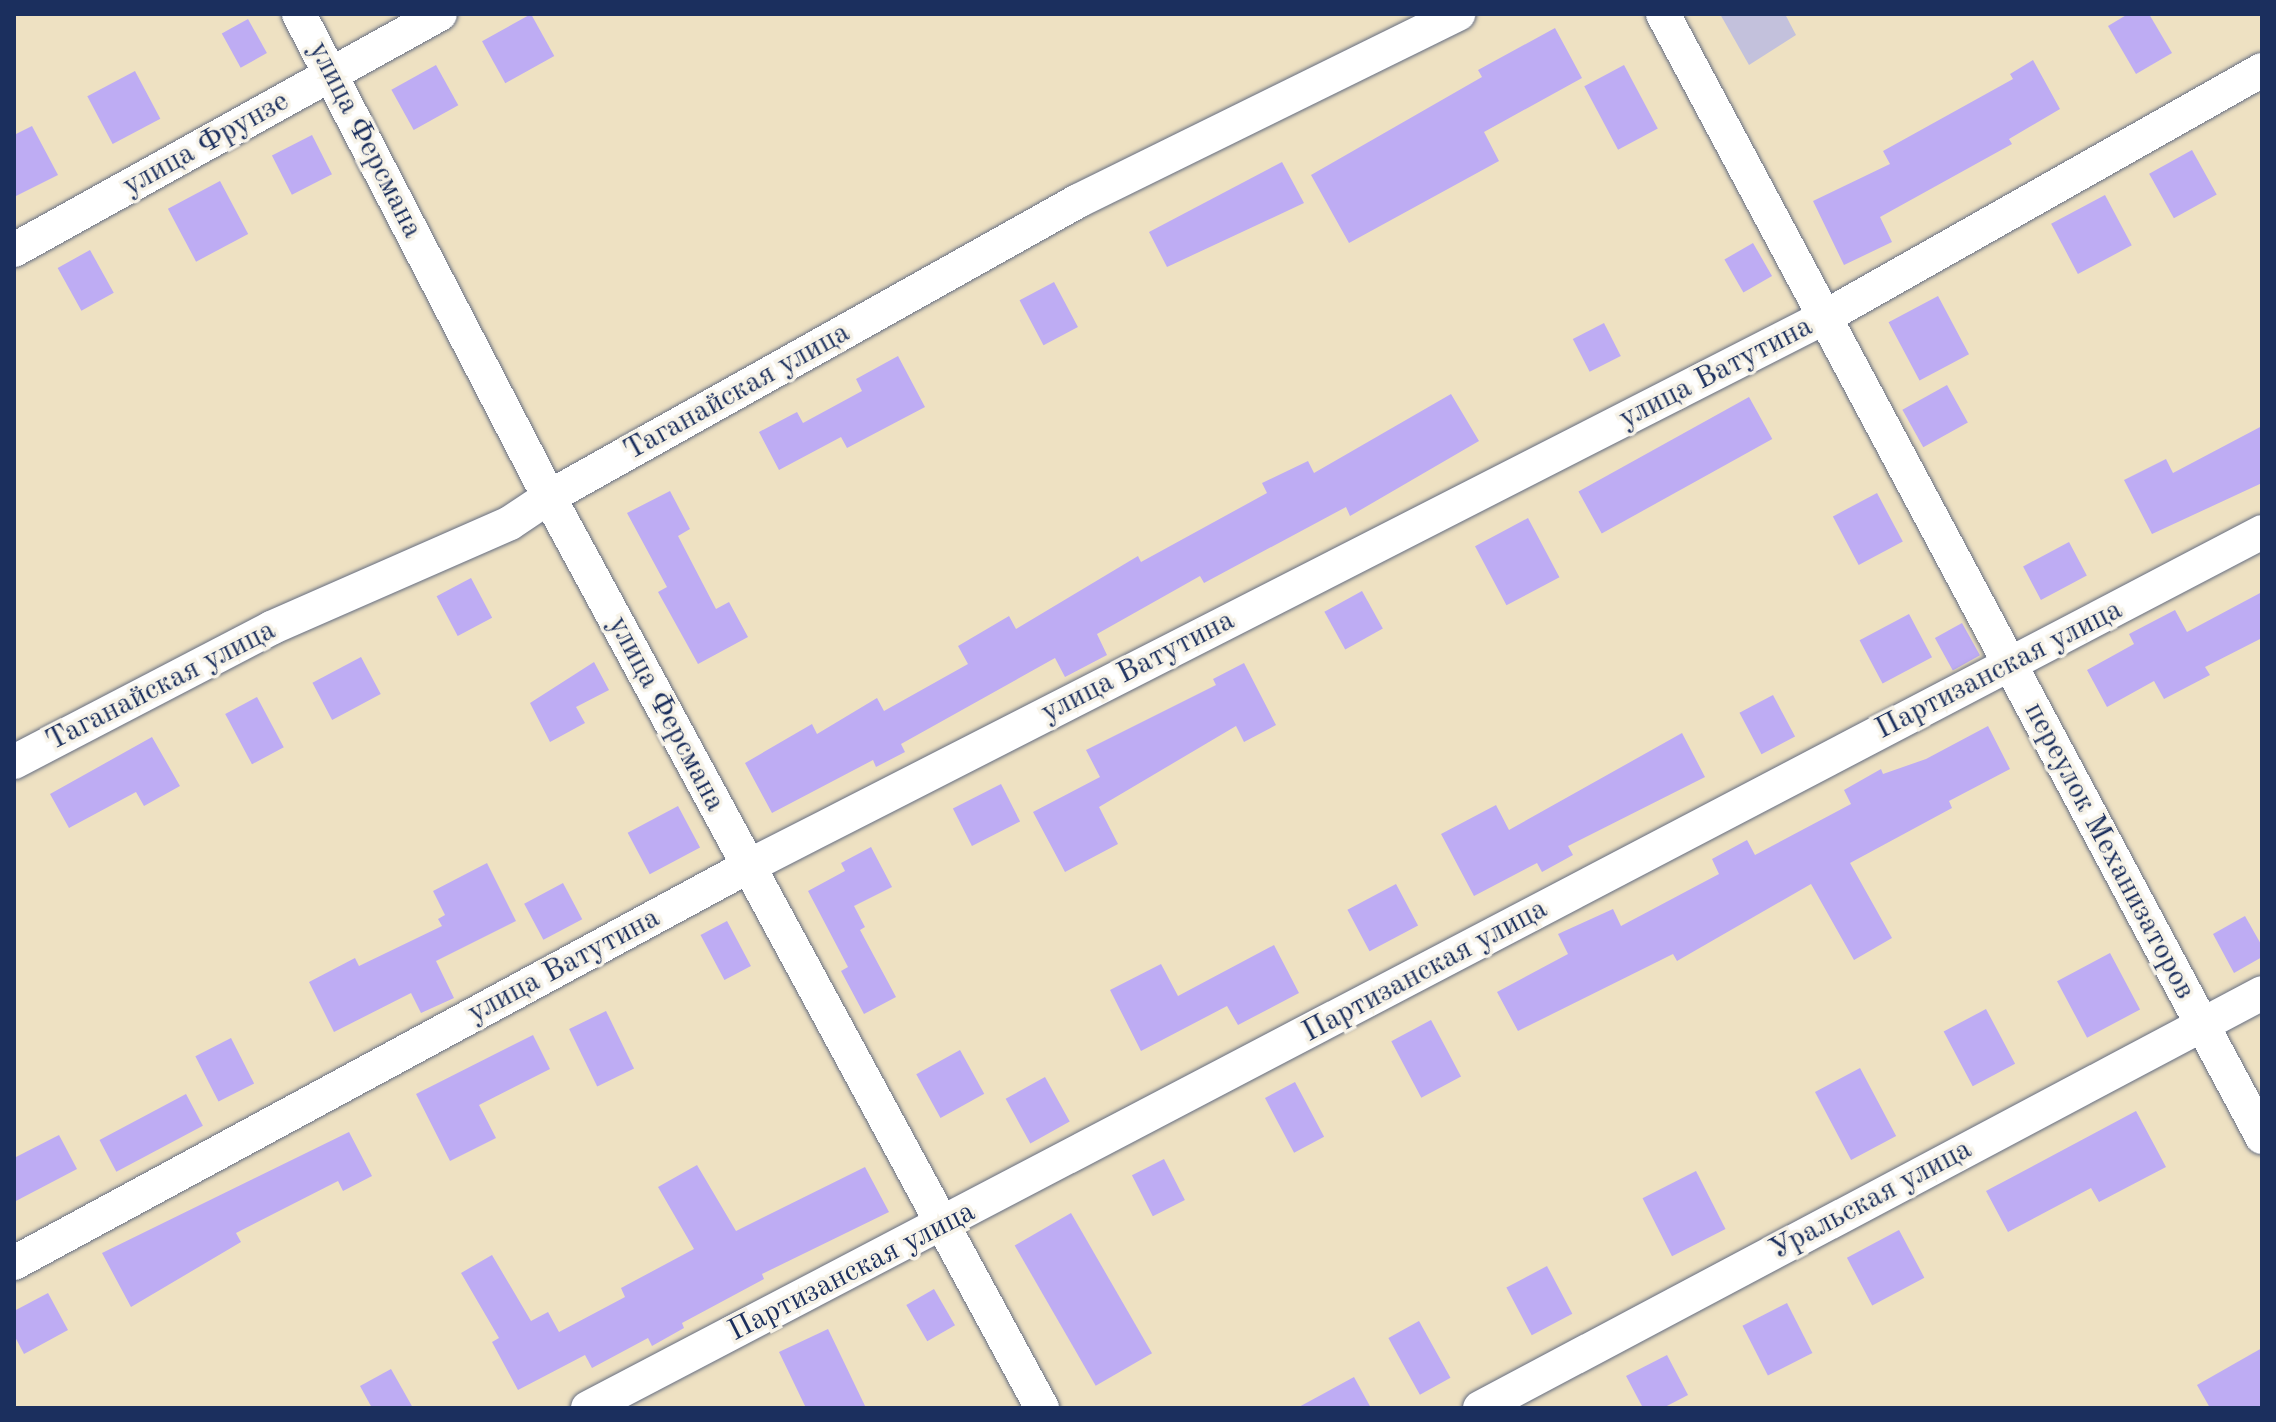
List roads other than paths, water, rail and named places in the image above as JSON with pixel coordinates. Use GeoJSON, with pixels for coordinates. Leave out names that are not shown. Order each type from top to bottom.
{"type":"FeatureCollection","features":[{"type":"Feature","properties":{"kind":"street","name":"улица Ферсмана"},"geometry":{"type":"LineString","coordinates":[[299,14],[549,497],[1042,1408]]}},
{"type":"Feature","properties":{"kind":"street","name":"улица Фрунзе"},"geometry":{"type":"LineString","coordinates":[[14,250],[440,14]]}},
{"type":"Feature","properties":{"kind":"street","name":"Таганайская улица"},"geometry":{"type":"LineString","coordinates":[[14,762],[271,628],[510,523],[549,497],[1078,201],[1458,14]]}},
{"type":"Feature","properties":{"kind":"street","name":"переулок Механизаторов"},"geometry":{"type":"LineString","coordinates":[[1663,14],[2262,1137]]}},
{"type":"Feature","properties":{"kind":"street","name":"улица Ватутина"},"geometry":{"type":"LineString","coordinates":[[14,1263],[747,867],[1823,318],[2262,70]]}},
{"type":"Feature","properties":{"kind":"street","name":"Партизанская улица"},"geometry":{"type":"LineString","coordinates":[[588,1408],[944,1225],[2009,662],[2262,532]]}},
{"type":"Feature","properties":{"kind":"street","name":"Уральская улица"},"geometry":{"type":"LineString","coordinates":[[1480,1408],[2262,993]]}}]}
